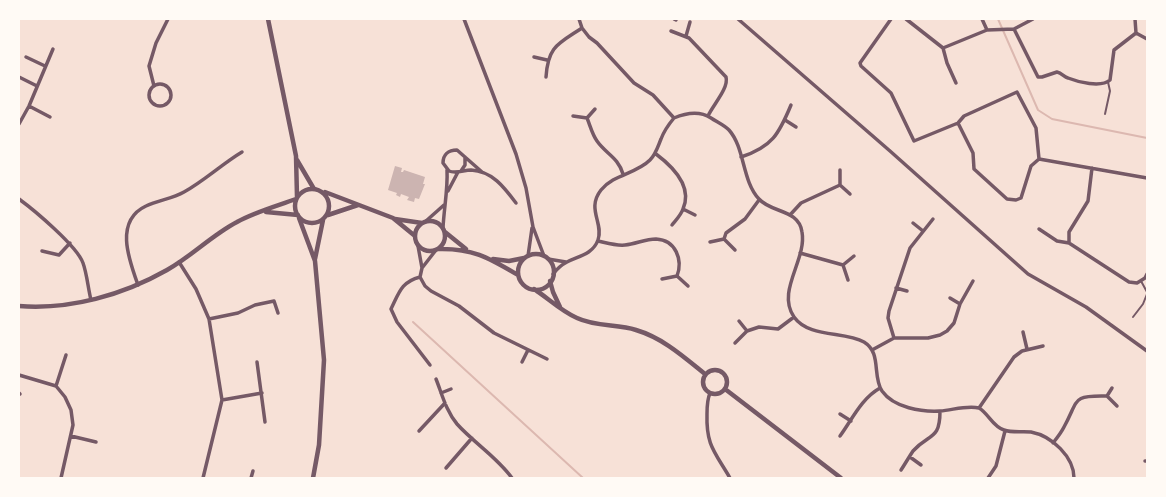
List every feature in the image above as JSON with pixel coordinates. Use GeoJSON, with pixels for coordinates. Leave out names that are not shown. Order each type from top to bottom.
{"type":"FeatureCollection","features":[{"type":"Feature","properties":{"kind":"street"},"geometry":{"type":"LineString","coordinates":[[154,86],[164,84],[170,90],[171,97],[166,105],[155,105],[151,101],[149,93],[154,86],[149,66],[156,43],[168,19]]}},
{"type":"Feature","properties":{"kind":"street"},"geometry":{"type":"LineString","coordinates":[[268,19],[296,156],[297,198],[295,208],[315,261]]}},
{"type":"Feature","properties":{"kind":"street"},"geometry":{"type":"LineString","coordinates":[[464,19],[516,154],[526,188],[533,227],[546,258],[553,267],[553,274],[550,281],[544,287],[534,289]]}},
{"type":"Feature","properties":{"kind":"street"},"geometry":{"type":"LineString","coordinates":[[579,19],[582,28],[634,83],[653,95],[674,118]]}},
{"type":"Feature","properties":{"kind":"street"},"geometry":{"type":"LineString","coordinates":[[738,19],[890,151],[1028,274],[1086,307],[1147,351]]}},
{"type":"Feature","properties":{"kind":"street"},"geometry":{"type":"LineString","coordinates":[[891,19],[861,59],[861,66],[891,93],[914,141],[958,123],[964,116],[1017,92],[1036,128],[1039,159]]}},
{"type":"Feature","properties":{"kind":"street"},"geometry":{"type":"LineString","coordinates":[[906,19],[943,48],[947,63],[956,83]]}},
{"type":"Feature","properties":{"kind":"street"},"geometry":{"type":"LineString","coordinates":[[982,19],[987,30]]}},
{"type":"Feature","properties":{"kind":"street"},"geometry":{"type":"LineString","coordinates":[[943,48],[987,30],[1014,29],[1033,19]]}},
{"type":"Feature","properties":{"kind":"street"},"geometry":{"type":"LineString","coordinates":[[1135,19],[1136,33]]}},
{"type":"Feature","properties":{"kind":"street"},"geometry":{"type":"LineString","coordinates":[[686,36],[690,22]]}},
{"type":"Feature","properties":{"kind":"street"},"geometry":{"type":"LineString","coordinates":[[546,77],[547,60],[554,48],[582,28]]}},
{"type":"Feature","properties":{"kind":"street"},"geometry":{"type":"LineString","coordinates":[[1014,29],[1038,76],[1042,77],[1057,72],[1069,79],[1094,84],[1108,82],[1110,80],[1114,50],[1136,33]]}},
{"type":"Feature","properties":{"kind":"street"},"geometry":{"type":"LineString","coordinates":[[671,31],[689,38],[722,72],[727,81],[726,88],[714,103],[708,116]]}},
{"type":"Feature","properties":{"kind":"street"},"geometry":{"type":"LineString","coordinates":[[1136,33],[1147,39]]}},
{"type":"Feature","properties":{"kind":"street"},"geometry":{"type":"LineString","coordinates":[[19,124],[29,106],[53,49]]}},
{"type":"Feature","properties":{"kind":"street"},"geometry":{"type":"LineString","coordinates":[[26,57],[45,66]]}},
{"type":"Feature","properties":{"kind":"street"},"geometry":{"type":"LineString","coordinates":[[534,57],[547,60]]}},
{"type":"Feature","properties":{"kind":"street"},"geometry":{"type":"LineString","coordinates":[[19,77],[37,86]]}},
{"type":"Feature","properties":{"kind":"street"},"geometry":{"type":"LineString","coordinates":[[741,157],[757,152],[767,145],[785,120],[791,105]]}},
{"type":"Feature","properties":{"kind":"street"},"geometry":{"type":"LineString","coordinates":[[29,106],[50,117]]}},
{"type":"Feature","properties":{"kind":"street"},"geometry":{"type":"LineString","coordinates":[[587,118],[595,108]]}},
{"type":"Feature","properties":{"kind":"street"},"geometry":{"type":"LineString","coordinates":[[553,274],[567,262],[586,254],[598,241],[598,226],[595,215],[596,199],[606,185],[623,174],[641,167],[656,154],[661,138],[674,118],[692,113],[708,116],[730,131],[741,157],[751,189],[759,200],[796,219],[802,232],[800,253],[789,295],[790,309],[794,317],[803,325],[866,343],[875,356],[877,382],[883,393],[895,402],[916,410],[940,411],[979,408],[999,428],[1005,431],[1036,433],[1053,443],[1072,464],[1074,478]]}},
{"type":"Feature","properties":{"kind":"street"},"geometry":{"type":"LineString","coordinates":[[573,116],[587,118]]}},
{"type":"Feature","properties":{"kind":"street"},"geometry":{"type":"LineString","coordinates":[[587,118],[596,140],[615,158],[620,165],[623,174]]}},
{"type":"Feature","properties":{"kind":"street"},"geometry":{"type":"LineString","coordinates":[[785,120],[796,127]]}},
{"type":"Feature","properties":{"kind":"street"},"geometry":{"type":"LineString","coordinates":[[958,123],[973,153],[974,169],[1007,199],[1016,200],[1021,198],[1031,166],[1039,159]]}},
{"type":"Feature","properties":{"kind":"street"},"geometry":{"type":"LineString","coordinates":[[422,268],[445,240],[444,205],[447,192],[447,170],[443,160],[447,153],[457,150],[482,172],[500,183],[516,203]]}},
{"type":"Feature","properties":{"kind":"street"},"geometry":{"type":"LineString","coordinates":[[138,285],[128,259],[126,239],[127,228],[132,218],[139,210],[146,206],[184,192],[242,152]]}},
{"type":"Feature","properties":{"kind":"street"},"geometry":{"type":"LineString","coordinates":[[656,154],[670,164],[681,180],[685,194],[683,209],[672,225]]}},
{"type":"Feature","properties":{"kind":"street"},"geometry":{"type":"LineString","coordinates":[[296,156],[304,174],[314,189]]}},
{"type":"Feature","properties":{"kind":"street"},"geometry":{"type":"LineString","coordinates":[[447,192],[459,171],[465,165],[465,157]]}},
{"type":"Feature","properties":{"kind":"street"},"geometry":{"type":"LineString","coordinates":[[1039,159],[1147,178]]}},
{"type":"Feature","properties":{"kind":"street"},"geometry":{"type":"LineString","coordinates":[[1069,243],[1069,232],[1088,201],[1092,168]]}},
{"type":"Feature","properties":{"kind":"street"},"geometry":{"type":"LineString","coordinates":[[447,170],[482,172]]}},
{"type":"Feature","properties":{"kind":"street"},"geometry":{"type":"LineString","coordinates":[[840,170],[840,185],[850,194]]}},
{"type":"Feature","properties":{"kind":"street"},"geometry":{"type":"LineString","coordinates":[[790,215],[801,203],[840,185]]}},
{"type":"Feature","properties":{"kind":"street"},"geometry":{"type":"LineString","coordinates":[[19,306],[76,303],[91,300],[138,285],[179,262],[236,222],[297,198],[306,190],[314,189],[358,206],[372,209],[393,218],[437,222],[444,230],[468,250],[491,259],[518,275],[524,285],[534,289],[577,318],[591,323],[622,326],[652,336],[670,346],[705,374]]}},
{"type":"Feature","properties":{"kind":"street"},"geometry":{"type":"LineString","coordinates":[[321,191],[325,194],[330,203],[328,215]]}},
{"type":"Feature","properties":{"kind":"street"},"geometry":{"type":"LineString","coordinates":[[19,199],[70,244],[83,262],[91,300]]}},
{"type":"Feature","properties":{"kind":"street"},"geometry":{"type":"LineString","coordinates":[[724,239],[726,232],[745,219],[759,200]]}},
{"type":"Feature","properties":{"kind":"street"},"geometry":{"type":"LineString","coordinates":[[444,205],[415,231],[422,268],[420,277],[425,286],[431,291],[459,306],[494,333],[547,359]]}},
{"type":"Feature","properties":{"kind":"street"},"geometry":{"type":"LineString","coordinates":[[264,212],[299,217],[309,223],[314,224],[323,220],[328,215],[358,206]]}},
{"type":"Feature","properties":{"kind":"street"},"geometry":{"type":"LineString","coordinates":[[683,209],[695,215]]}},
{"type":"Feature","properties":{"kind":"street"},"geometry":{"type":"LineString","coordinates":[[393,218],[415,236]]}},
{"type":"Feature","properties":{"kind":"street"},"geometry":{"type":"LineString","coordinates":[[894,338],[888,318],[896,288],[910,248],[933,219]]}},
{"type":"Feature","properties":{"kind":"street"},"geometry":{"type":"LineString","coordinates":[[313,478],[319,446],[324,360],[315,261],[319,234],[323,220]]}},
{"type":"Feature","properties":{"kind":"street"},"geometry":{"type":"LineString","coordinates":[[913,224],[923,231]]}},
{"type":"Feature","properties":{"kind":"street"},"geometry":{"type":"LineString","coordinates":[[518,275],[520,263],[526,257],[533,227]]}},
{"type":"Feature","properties":{"kind":"street"},"geometry":{"type":"LineString","coordinates":[[1039,229],[1057,240],[1069,243],[1130,282],[1137,283],[1145,278],[1146,274]]}},
{"type":"Feature","properties":{"kind":"street"},"geometry":{"type":"LineString","coordinates":[[598,241],[620,245],[657,239],[669,244],[678,254],[680,268],[677,276]]}},
{"type":"Feature","properties":{"kind":"street"},"geometry":{"type":"LineString","coordinates":[[710,242],[724,239]]}},
{"type":"Feature","properties":{"kind":"street"},"geometry":{"type":"LineString","coordinates":[[724,239],[734,250]]}},
{"type":"Feature","properties":{"kind":"street"},"geometry":{"type":"LineString","coordinates":[[42,251],[59,255],[70,244]]}},
{"type":"Feature","properties":{"kind":"street"},"geometry":{"type":"LineString","coordinates":[[418,246],[427,251],[437,249],[468,250]]}},
{"type":"Feature","properties":{"kind":"street"},"geometry":{"type":"LineString","coordinates":[[800,253],[843,265]]}},
{"type":"Feature","properties":{"kind":"street"},"geometry":{"type":"LineString","coordinates":[[491,259],[509,261],[535,254],[546,258],[567,262]]}},
{"type":"Feature","properties":{"kind":"street"},"geometry":{"type":"LineString","coordinates":[[843,265],[854,256]]}},
{"type":"Feature","properties":{"kind":"street"},"geometry":{"type":"LineString","coordinates":[[179,262],[196,289],[209,319],[222,400],[203,478]]}},
{"type":"Feature","properties":{"kind":"street"},"geometry":{"type":"LineString","coordinates":[[843,265],[848,280]]}},
{"type":"Feature","properties":{"kind":"street"},"geometry":{"type":"LineString","coordinates":[[662,279],[677,276]]}},
{"type":"Feature","properties":{"kind":"street"},"geometry":{"type":"LineString","coordinates":[[677,276],[688,286]]}},
{"type":"Feature","properties":{"kind":"street"},"geometry":{"type":"LineString","coordinates":[[420,277],[401,287],[391,309],[397,322],[430,365]]}},
{"type":"Feature","properties":{"kind":"street"},"geometry":{"type":"LineString","coordinates":[[550,281],[553,292],[561,308]]}},
{"type":"Feature","properties":{"kind":"street"},"geometry":{"type":"LineString","coordinates":[[872,350],[894,338],[928,338],[940,335],[954,324],[960,304],[973,281]]}},
{"type":"Feature","properties":{"kind":"street"},"geometry":{"type":"LineString","coordinates":[[896,288],[907,291]]}},
{"type":"Feature","properties":{"kind":"street"},"geometry":{"type":"LineString","coordinates":[[950,298],[960,304]]}},
{"type":"Feature","properties":{"kind":"street"},"geometry":{"type":"LineString","coordinates":[[209,319],[238,313],[255,305],[274,301],[278,313]]}},
{"type":"Feature","properties":{"kind":"street"},"geometry":{"type":"LineString","coordinates":[[735,343],[746,331],[758,328],[778,329],[794,317]]}},
{"type":"Feature","properties":{"kind":"street"},"geometry":{"type":"LineString","coordinates":[[739,321],[746,331]]}},
{"type":"Feature","properties":{"kind":"street"},"geometry":{"type":"LineString","coordinates":[[1023,332],[1027,349]]}},
{"type":"Feature","properties":{"kind":"street"},"geometry":{"type":"LineString","coordinates":[[979,408],[1014,357],[1022,350],[1043,346]]}},
{"type":"Feature","properties":{"kind":"street"},"geometry":{"type":"LineString","coordinates":[[522,362],[528,350]]}},
{"type":"Feature","properties":{"kind":"street"},"geometry":{"type":"LineString","coordinates":[[56,386],[66,355]]}},
{"type":"Feature","properties":{"kind":"street"},"geometry":{"type":"LineString","coordinates":[[257,362],[262,394],[264,422]]}},
{"type":"Feature","properties":{"kind":"street"},"geometry":{"type":"LineString","coordinates":[[712,370],[724,373],[727,381],[725,389],[718,394],[710,393],[703,385],[705,374],[712,370]]}},
{"type":"Feature","properties":{"kind":"street"},"geometry":{"type":"LineString","coordinates":[[19,376],[56,386],[65,397],[71,410],[73,425],[61,478]]}},
{"type":"Feature","properties":{"kind":"street"},"geometry":{"type":"LineString","coordinates":[[436,379],[445,403],[457,424],[504,467],[512,478]]}},
{"type":"Feature","properties":{"kind":"street"},"geometry":{"type":"LineString","coordinates":[[840,436],[862,402],[868,395],[880,388]]}},
{"type":"Feature","properties":{"kind":"street"},"geometry":{"type":"LineString","coordinates":[[1108,396],[1112,388]]}},
{"type":"Feature","properties":{"kind":"street"},"geometry":{"type":"LineString","coordinates":[[441,393],[451,389]]}},
{"type":"Feature","properties":{"kind":"street"},"geometry":{"type":"LineString","coordinates":[[725,389],[842,478]]}},
{"type":"Feature","properties":{"kind":"street"},"geometry":{"type":"LineString","coordinates":[[710,393],[707,408],[708,438],[716,458],[730,478]]}},
{"type":"Feature","properties":{"kind":"street"},"geometry":{"type":"LineString","coordinates":[[222,400],[262,394]]}},
{"type":"Feature","properties":{"kind":"street"},"geometry":{"type":"LineString","coordinates":[[1053,443],[1064,427],[1074,405],[1080,398],[1091,395],[1108,396],[1117,406]]}},
{"type":"Feature","properties":{"kind":"street"},"geometry":{"type":"LineString","coordinates":[[419,431],[445,403]]}},
{"type":"Feature","properties":{"kind":"street"},"geometry":{"type":"LineString","coordinates":[[901,470],[914,451],[930,438],[938,429],[940,424],[940,411]]}},
{"type":"Feature","properties":{"kind":"street"},"geometry":{"type":"LineString","coordinates":[[840,414],[851,421]]}},
{"type":"Feature","properties":{"kind":"street"},"geometry":{"type":"LineString","coordinates":[[988,478],[996,466],[1005,431]]}},
{"type":"Feature","properties":{"kind":"street"},"geometry":{"type":"LineString","coordinates":[[71,436],[96,442]]}},
{"type":"Feature","properties":{"kind":"street"},"geometry":{"type":"LineString","coordinates":[[446,468],[472,438]]}},
{"type":"Feature","properties":{"kind":"street"},"geometry":{"type":"LineString","coordinates":[[910,457],[921,465]]}},
{"type":"Feature","properties":{"kind":"street"},"geometry":{"type":"LineString","coordinates":[[251,478],[253,471]]}},
{"type":"Feature","properties":{"kind":"lane"},"geometry":{"type":"LineString","coordinates":[[1105,114],[1110,91],[1108,82]]}},
{"type":"Feature","properties":{"kind":"lane"},"geometry":{"type":"LineString","coordinates":[[1133,317],[1143,304],[1147,293],[1141,281]]}},
{"type":"Feature","properties":{"kind":"building"},"geometry":{"type":"Polygon","coordinates":[[[395,166],[402,168],[401,172],[404,170],[425,177],[423,184],[425,184],[419,199],[415,198],[414,202],[407,200],[409,197],[401,194],[400,197],[396,195],[397,193],[388,190],[395,166]]]}},
{"type":"Feature","properties":{"kind":"waterway"},"geometry":{"type":"LineString","coordinates":[[998,19],[1038,110],[1052,119],[1147,138]]}},
{"type":"Feature","properties":{"kind":"waterway"},"geometry":{"type":"LineString","coordinates":[[413,322],[583,478]]}}]}
